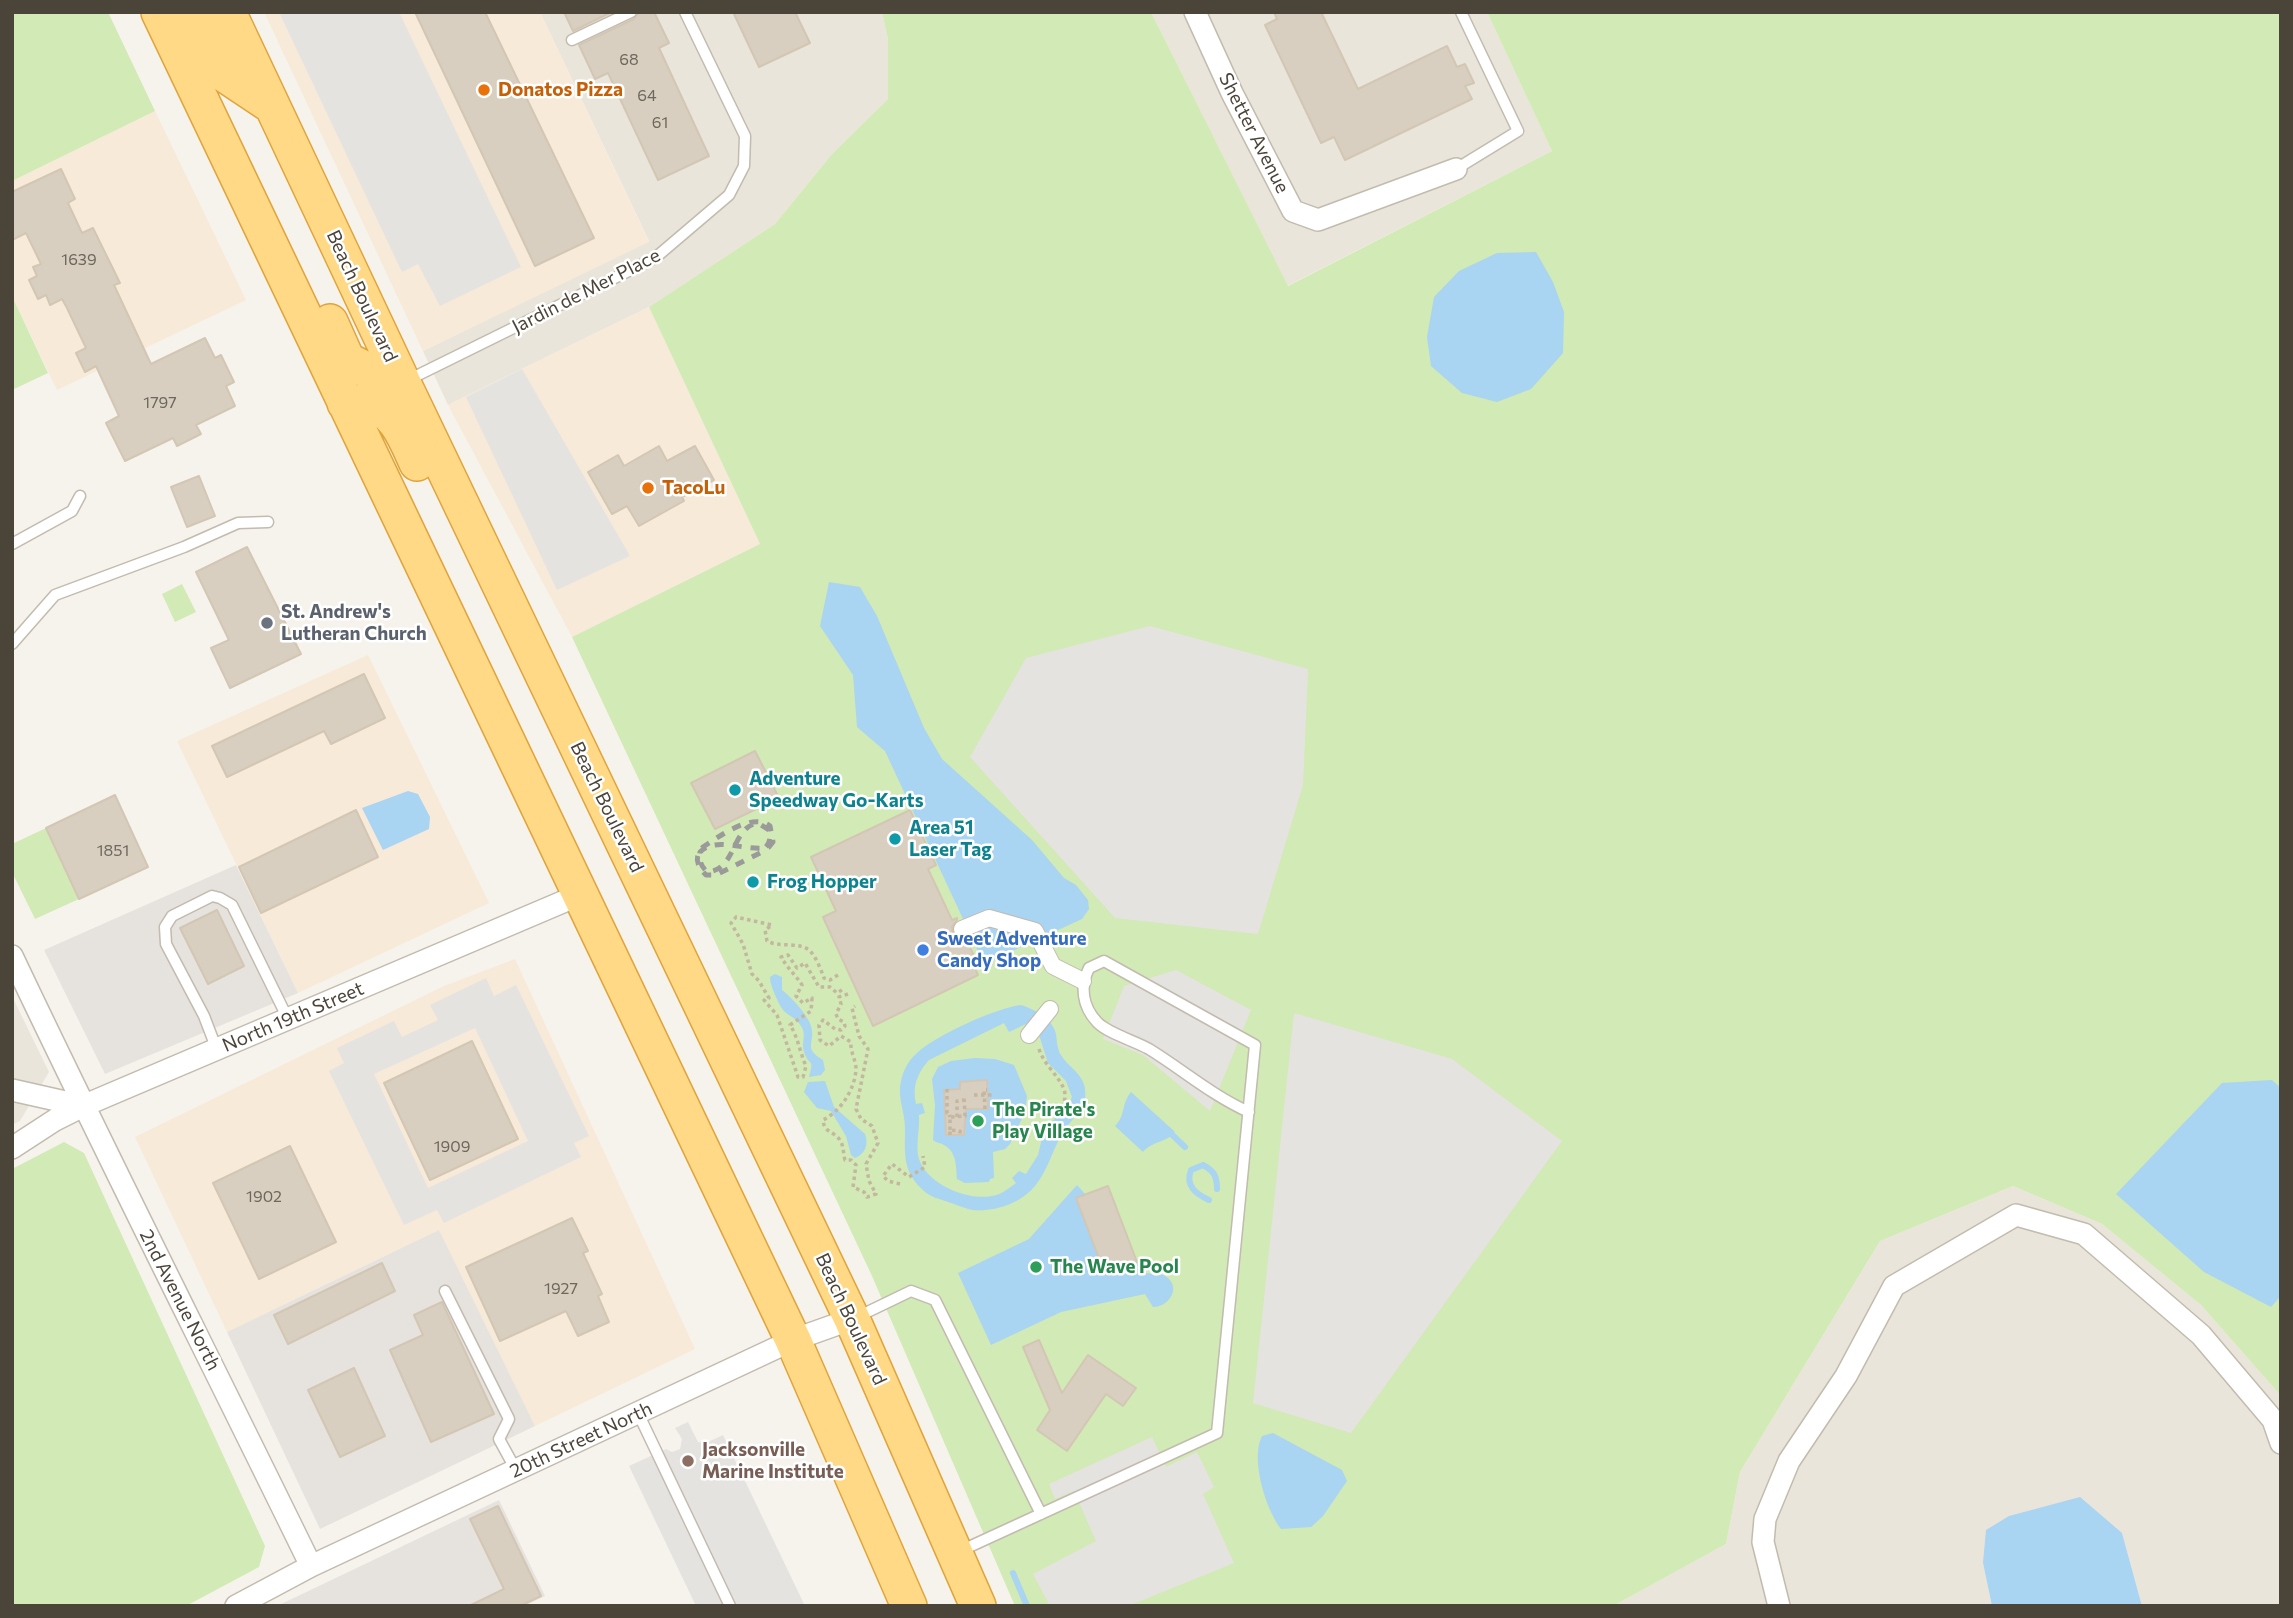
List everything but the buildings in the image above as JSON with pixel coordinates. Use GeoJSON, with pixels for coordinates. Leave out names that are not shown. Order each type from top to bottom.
{"type":"FeatureCollection","features":[{"type":"Feature","properties":{"kind":"highway"},"geometry":{"type":"LineString","coordinates":[[159,12],[793,1340],[909,1606]]}},
{"type":"Feature","properties":{"kind":"highway"},"geometry":{"type":"LineString","coordinates":[[196,12],[227,76],[272,106]]}},
{"type":"Feature","properties":{"kind":"highway","name":"Beach Boulevard"},"geometry":{"type":"LineString","coordinates":[[228,12],[852,1319],[978,1606]]}},
{"type":"Feature","properties":{"kind":"highway"},"geometry":{"type":"LineString","coordinates":[[204,107],[236,118],[347,360],[378,376],[403,383]]}},
{"type":"Feature","properties":{"kind":"highway"},"geometry":{"type":"LineString","coordinates":[[345,403],[370,403],[388,413],[406,437],[494,626],[520,626]]}},
{"type":"Feature","properties":{"kind":"street","name":"Shetter Avenue"},"geometry":{"type":"LineString","coordinates":[[1195,12],[1293,211],[1318,220],[1456,169]]}},
{"type":"Feature","properties":{"kind":"street","name":"North 19th Street"},"geometry":{"type":"LineString","coordinates":[[12,1148],[83,1106],[579,895]]}},
{"type":"Feature","properties":{"kind":"street"},"geometry":{"type":"LineString","coordinates":[[962,929],[989,918],[1035,931],[1053,966],[1083,981]]}},
{"type":"Feature","properties":{"kind":"street","name":"2nd Avenue North"},"geometry":{"type":"LineString","coordinates":[[12,956],[83,1106],[311,1566]]}},
{"type":"Feature","properties":{"kind":"street"},"geometry":{"type":"LineString","coordinates":[[1034,1040],[1051,1009]]}},
{"type":"Feature","properties":{"kind":"street"},"geometry":{"type":"LineString","coordinates":[[12,1090],[83,1106]]}},
{"type":"Feature","properties":{"kind":"street"},"geometry":{"type":"LineString","coordinates":[[1779,1606],[1763,1542],[1765,1519],[1772,1499],[1789,1461],[1846,1376],[1894,1286],[2016,1215],[2084,1234],[2201,1335],[2273,1420],[2281,1443]]}},
{"type":"Feature","properties":{"kind":"street","name":"20th Street North"},"geometry":{"type":"LineString","coordinates":[[311,1566],[793,1340],[852,1319]]}},
{"type":"Feature","properties":{"kind":"street"},"geometry":{"type":"LineString","coordinates":[[236,1606],[311,1566]]}},
{"type":"Feature","properties":{"kind":"lane"},"geometry":{"type":"LineString","coordinates":[[572,40],[631,12]]}},
{"type":"Feature","properties":{"kind":"lane","name":"Jardin de Mer Place"},"geometry":{"type":"LineString","coordinates":[[403,383],[655,258],[729,194],[744,166],[745,136],[685,12]]}},
{"type":"Feature","properties":{"kind":"lane"},"geometry":{"type":"LineString","coordinates":[[1456,169],[1518,131],[1461,12]]}},
{"type":"Feature","properties":{"kind":"lane"},"geometry":{"type":"LineString","coordinates":[[12,544],[72,511],[80,496]]}},
{"type":"Feature","properties":{"kind":"lane"},"geometry":{"type":"LineString","coordinates":[[12,644],[55,595],[184,547],[238,523],[268,522]]}},
{"type":"Feature","properties":{"kind":"lane"},"geometry":{"type":"LineString","coordinates":[[217,1050],[204,1016],[166,944],[165,927],[172,916],[212,896],[232,905],[288,1019]]}},
{"type":"Feature","properties":{"kind":"lane"},"geometry":{"type":"LineString","coordinates":[[956,1553],[1217,1433],[1249,1112],[1255,1045],[1104,961],[1089,968],[1083,981],[1084,1001],[1098,1023],[1149,1049],[1225,1101],[1249,1112]]}},
{"type":"Feature","properties":{"kind":"lane"},"geometry":{"type":"LineString","coordinates":[[445,1291],[509,1419],[499,1439],[516,1470]]}},
{"type":"Feature","properties":{"kind":"lane"},"geometry":{"type":"LineString","coordinates":[[852,1319],[911,1291],[935,1300],[1041,1514]]}},
{"type":"Feature","properties":{"kind":"lane"},"geometry":{"type":"LineString","coordinates":[[638,1413],[730,1606]]}},
{"type":"Feature","properties":{"kind":"path"},"geometry":{"type":"LineString","coordinates":[[838,975],[830,980],[824,978],[812,953],[806,949],[774,945],[767,941],[765,930],[772,925],[736,917],[731,923],[743,944],[752,974],[769,998],[764,1000],[777,1015],[798,1077],[803,1077],[806,1066],[795,1032],[790,1025],[811,1011],[812,998],[803,1003],[796,996],[802,985],[797,976],[790,974],[782,957],[788,955],[797,968],[805,963],[819,987],[830,987],[836,993],[845,988]]}},
{"type":"Feature","properties":{"kind":"path"},"geometry":{"type":"LineString","coordinates":[[848,993],[839,998],[841,1004],[836,1014],[845,1026],[841,1030],[835,1029],[823,1020],[819,1025],[820,1041],[829,1046],[841,1036],[851,1042],[850,1050],[856,1069],[849,1094],[830,1116],[823,1120],[829,1133],[838,1137],[843,1145],[845,1160],[851,1160],[856,1166],[852,1186],[864,1192],[867,1197],[876,1194],[869,1181],[866,1164],[878,1143],[872,1126],[861,1119],[856,1109],[868,1049],[859,1036],[853,1012],[855,1006]]}},
{"type":"Feature","properties":{"kind":"path"},"geometry":{"type":"LineString","coordinates":[[1034,1040],[1046,1066],[1064,1086],[1066,1102],[1059,1110]]}},
{"type":"Feature","properties":{"kind":"path"},"geometry":{"type":"LineString","coordinates":[[947,1090],[950,1130],[960,1131],[960,1135]]}},
{"type":"Feature","properties":{"kind":"path"},"geometry":{"type":"LineString","coordinates":[[974,1096],[994,1095]]}},
{"type":"Feature","properties":{"kind":"path"},"geometry":{"type":"LineString","coordinates":[[950,1118],[965,1116],[964,1096]]}},
{"type":"Feature","properties":{"kind":"path"},"geometry":{"type":"LineString","coordinates":[[985,1109],[986,1096]]}},
{"type":"Feature","properties":{"kind":"path"},"geometry":{"type":"LineString","coordinates":[[900,1184],[888,1181],[883,1176],[892,1164],[909,1177],[925,1167],[923,1156]]}},
{"type":"Feature","properties":{"kind":"shaded area"},"geometry":{"type":"Polygon","coordinates":[[[264,12],[540,12],[649,242],[423,351],[264,12]]]}},
{"type":"Feature","properties":{"kind":"shaded area"},"geometry":{"type":"Polygon","coordinates":[[[279,12],[399,12],[521,267],[440,306],[418,264],[402,272],[279,12]]]}},
{"type":"Feature","properties":{"kind":"shaded area"},"geometry":{"type":"Polygon","coordinates":[[[540,12],[882,12],[888,39],[888,99],[832,154],[775,224],[649,307],[448,405],[423,351],[649,241],[540,12]]]}},
{"type":"Feature","properties":{"kind":"shaded area"},"geometry":{"type":"Polygon","coordinates":[[[1151,12],[1487,12],[1552,151],[1287,286],[1151,12]]]}},
{"type":"Feature","properties":{"kind":"shaded area"},"geometry":{"type":"Polygon","coordinates":[[[155,111],[246,300],[57,390],[12,296],[12,181],[155,111]]]}},
{"type":"Feature","properties":{"kind":"shaded area"},"geometry":{"type":"Polygon","coordinates":[[[649,307],[760,544],[572,637],[448,405],[649,307]]]}},
{"type":"Feature","properties":{"kind":"shaded area"},"geometry":{"type":"Polygon","coordinates":[[[522,369],[630,556],[557,590],[466,397],[522,369]]]}},
{"type":"Feature","properties":{"kind":"shaded area"},"geometry":{"type":"Polygon","coordinates":[[[1150,626],[1308,669],[1303,785],[1258,934],[1115,918],[970,757],[1026,658],[1150,626]]]}},
{"type":"Feature","properties":{"kind":"shaded area"},"geometry":{"type":"Polygon","coordinates":[[[368,655],[489,903],[298,993],[177,741],[368,655]]]}},
{"type":"Feature","properties":{"kind":"shaded area"},"geometry":{"type":"Polygon","coordinates":[[[236,865],[298,993],[105,1074],[44,950],[236,865]]]}},
{"type":"Feature","properties":{"kind":"shaded area"},"geometry":{"type":"Polygon","coordinates":[[[515,959],[695,1349],[535,1426],[439,1230],[227,1332],[135,1137],[444,986],[515,959]]]}},
{"type":"Feature","properties":{"kind":"shaded area"},"geometry":{"type":"Polygon","coordinates":[[[1176,970],[1251,1010],[1210,1111],[1143,1055],[1103,1039],[1124,986],[1176,970]]]}},
{"type":"Feature","properties":{"kind":"shaded area"},"geometry":{"type":"Polygon","coordinates":[[[486,978],[494,996],[516,985],[589,1136],[574,1143],[581,1157],[444,1223],[437,1210],[404,1225],[329,1071],[344,1063],[337,1048],[394,1021],[402,1037],[438,1020],[430,1005],[486,978]],[[475,1028],[374,1074],[428,1188],[528,1141],[475,1028]]]}},
{"type":"Feature","properties":{"kind":"shaded area"},"geometry":{"type":"Polygon","coordinates":[[[12,996],[49,1072],[20,1121],[12,1125],[12,996]]]}},
{"type":"Feature","properties":{"kind":"shaded area"},"geometry":{"type":"Polygon","coordinates":[[[1294,1013],[1452,1059],[1562,1141],[1351,1433],[1253,1403],[1294,1013]]]}},
{"type":"Feature","properties":{"kind":"shaded area"},"geometry":{"type":"Polygon","coordinates":[[[2013,1186],[2102,1224],[2201,1305],[2281,1396],[2281,1606],[2142,1606],[2122,1533],[1983,1563],[1992,1606],[1613,1606],[1726,1544],[1740,1472],[1880,1241],[2013,1186]]]}},
{"type":"Feature","properties":{"kind":"shaded area"},"geometry":{"type":"Polygon","coordinates":[[[439,1230],[535,1426],[320,1529],[227,1332],[439,1230]]]}},
{"type":"Feature","properties":{"kind":"shaded area"},"geometry":{"type":"Polygon","coordinates":[[[688,1422],[698,1442],[706,1443],[723,1435],[805,1606],[696,1606],[629,1466],[666,1449],[672,1452],[680,1449],[682,1439],[675,1428],[688,1422]]]}},
{"type":"Feature","properties":{"kind":"shaded area"},"geometry":{"type":"Polygon","coordinates":[[[1152,1437],[1166,1467],[1197,1452],[1214,1487],[1203,1494],[1234,1563],[1128,1606],[1050,1606],[1033,1574],[1096,1541],[1074,1491],[1055,1499],[1049,1484],[1152,1437]]]}},
{"type":"Feature","properties":{"kind":"shaded area"},"geometry":{"type":"Polygon","coordinates":[[[499,1500],[545,1596],[524,1606],[277,1606],[499,1500]]]}},
{"type":"Feature","properties":{"kind":"green space"},"geometry":{"type":"Polygon","coordinates":[[[12,12],[108,12],[155,111],[12,181],[12,12]]]}},
{"type":"Feature","properties":{"kind":"green space"},"geometry":{"type":"Polygon","coordinates":[[[882,12],[1151,12],[1288,286],[1552,151],[1487,12],[2281,12],[2281,1088],[2271,1080],[2270,1307],[2281,1296],[2281,1396],[2201,1305],[2102,1224],[2013,1186],[1880,1241],[1740,1472],[1726,1544],[1613,1606],[1015,1606],[872,1276],[572,637],[760,544],[649,307],[775,224],[832,154],[888,99],[888,39],[882,12]]]}},
{"type":"Feature","properties":{"kind":"green space"},"geometry":{"type":"Polygon","coordinates":[[[12,296],[48,373],[12,390],[12,296]]]}},
{"type":"Feature","properties":{"kind":"green space"},"geometry":{"type":"Polygon","coordinates":[[[182,584],[196,612],[175,622],[162,594],[182,584]]]}},
{"type":"Feature","properties":{"kind":"green space"},"geometry":{"type":"Polygon","coordinates":[[[46,828],[79,899],[35,919],[12,872],[12,844],[46,828]]]}},
{"type":"Feature","properties":{"kind":"green space"},"geometry":{"type":"Polygon","coordinates":[[[64,1142],[84,1153],[265,1546],[259,1567],[186,1606],[12,1606],[12,1169],[64,1142]]]}},
{"type":"Feature","properties":{"kind":"water"},"geometry":{"type":"Polygon","coordinates":[[[1536,252],[1553,282],[1564,312],[1563,353],[1531,389],[1497,402],[1462,393],[1431,366],[1427,337],[1434,297],[1459,271],[1497,253],[1536,252]]]}},
{"type":"Feature","properties":{"kind":"water"},"geometry":{"type":"Polygon","coordinates":[[[829,582],[860,587],[877,616],[924,728],[942,759],[1032,840],[1064,878],[1076,885],[1088,900],[1089,909],[1082,919],[984,964],[885,751],[857,727],[853,675],[820,626],[829,582]]]}},
{"type":"Feature","properties":{"kind":"water"},"geometry":{"type":"Polygon","coordinates":[[[408,791],[418,794],[430,817],[429,829],[383,850],[362,808],[408,791]]]}},
{"type":"Feature","properties":{"kind":"water"},"geometry":{"type":"Polygon","coordinates":[[[775,974],[782,977],[782,990],[809,1021],[812,1032],[811,1048],[823,1060],[825,1070],[821,1075],[809,1077],[811,1064],[804,1052],[803,1029],[783,1010],[778,1001],[770,980],[775,974]]]}},
{"type":"Feature","properties":{"kind":"water"},"geometry":{"type":"Polygon","coordinates":[[[1010,1007],[1027,1007],[1043,1015],[1051,1023],[1060,1053],[1084,1083],[1084,1103],[1062,1134],[1043,1174],[1029,1192],[1015,1202],[999,1208],[970,1209],[929,1195],[912,1177],[905,1155],[901,1081],[913,1057],[936,1039],[1010,1007]],[[1004,1023],[929,1060],[916,1080],[916,1104],[922,1103],[925,1113],[919,1115],[917,1149],[923,1168],[949,1189],[971,1196],[1002,1193],[1016,1183],[1012,1178],[1019,1171],[1026,1174],[1038,1155],[1048,1125],[1068,1106],[1072,1097],[1066,1081],[1048,1063],[1037,1029],[1032,1024],[1026,1024],[1009,1032],[1004,1023]]]}},
{"type":"Feature","properties":{"kind":"water","name":"The Pirate's Play Village"},"geometry":{"type":"Polygon","coordinates":[[[995,1059],[1014,1065],[1027,1096],[1025,1112],[1010,1144],[1005,1149],[993,1152],[994,1178],[989,1182],[965,1183],[957,1179],[955,1160],[951,1152],[933,1140],[935,1105],[932,1079],[938,1067],[951,1061],[995,1059]]]}},
{"type":"Feature","properties":{"kind":"water"},"geometry":{"type":"Polygon","coordinates":[[[2272,1080],[2281,1088],[2281,1296],[2271,1307],[2204,1272],[2116,1194],[2222,1083],[2272,1080]]]}},
{"type":"Feature","properties":{"kind":"water"},"geometry":{"type":"Polygon","coordinates":[[[825,1081],[834,1107],[865,1134],[865,1149],[855,1158],[851,1155],[846,1136],[831,1111],[817,1108],[804,1092],[808,1082],[825,1081]]]}},
{"type":"Feature","properties":{"kind":"water"},"geometry":{"type":"Polygon","coordinates":[[[1131,1092],[1175,1132],[1143,1152],[1115,1126],[1131,1092]]]}},
{"type":"Feature","properties":{"kind":"water","name":"The Wave Pool"},"geometry":{"type":"Polygon","coordinates":[[[1077,1185],[1085,1194],[1076,1198],[1137,1262],[1142,1273],[1160,1274],[1170,1280],[1173,1285],[1172,1295],[1164,1304],[1153,1307],[1145,1294],[1061,1312],[991,1345],[958,1273],[1029,1239],[1077,1185]]]}},
{"type":"Feature","properties":{"kind":"water"},"geometry":{"type":"Polygon","coordinates":[[[1273,1433],[1342,1470],[1347,1481],[1323,1516],[1311,1527],[1281,1529],[1270,1510],[1261,1484],[1258,1458],[1262,1436],[1273,1433]]]}},
{"type":"Feature","properties":{"kind":"water"},"geometry":{"type":"Polygon","coordinates":[[[2080,1497],[2122,1533],[2142,1606],[1992,1606],[1983,1563],[1986,1530],[2009,1516],[2080,1497]]]}},
{"type":"Feature","properties":{"kind":"waterway"},"geometry":{"type":"LineString","coordinates":[[1166,1129],[1185,1147]]}},
{"type":"Feature","properties":{"kind":"waterway"},"geometry":{"type":"LineString","coordinates":[[1209,1200],[1193,1189],[1189,1181],[1191,1170],[1203,1165],[1210,1169],[1214,1174],[1217,1189]]}},
{"type":"Feature","properties":{"kind":"waterway"},"geometry":{"type":"LineString","coordinates":[[1013,1573],[1027,1606]]}},
{"type":"Feature","properties":{"kind":"railway"},"geometry":{"type":"LineString","coordinates":[[760,853],[716,875],[706,875],[697,861],[698,854],[703,847],[736,827],[754,822],[763,822],[770,826],[773,842],[769,847],[761,848],[752,848],[742,847],[733,845],[715,845],[700,852],[700,861],[707,872],[717,869],[729,857],[734,848],[738,840],[743,832],[758,823],[769,830],[770,834],[769,843],[767,845],[765,848],[760,853]]}},
{"type":"Feature","properties":{"kind":"place","name":"Donatos Pizza"},"geometry":{"type":"Point","coordinates":[484,90]}},
{"type":"Feature","properties":{"kind":"place","name":"TacoLu"},"geometry":{"type":"Point","coordinates":[648,488]}},
{"type":"Feature","properties":{"kind":"place","name":"St. Andrew's Lutheran Church"},"geometry":{"type":"Point","coordinates":[267,623]}},
{"type":"Feature","properties":{"kind":"place","name":"Adventure Speedway Go-Karts"},"geometry":{"type":"Point","coordinates":[735,790]}},
{"type":"Feature","properties":{"kind":"place","name":"Area 51 Laser Tag"},"geometry":{"type":"Point","coordinates":[895,839]}},
{"type":"Feature","properties":{"kind":"place","name":"Frog Hopper"},"geometry":{"type":"Point","coordinates":[753,882]}},
{"type":"Feature","properties":{"kind":"place","name":"Sweet Adventure Candy Shop"},"geometry":{"type":"Point","coordinates":[923,950]}},
{"type":"Feature","properties":{"kind":"place","name":"The Pirate's Play Village"},"geometry":{"type":"Point","coordinates":[978,1121]}},
{"type":"Feature","properties":{"kind":"place","name":"The Wave Pool"},"geometry":{"type":"Point","coordinates":[1036,1267]}},
{"type":"Feature","properties":{"kind":"place","name":"Jacksonville Marine Institute"},"geometry":{"type":"Point","coordinates":[688,1461]}}]}
